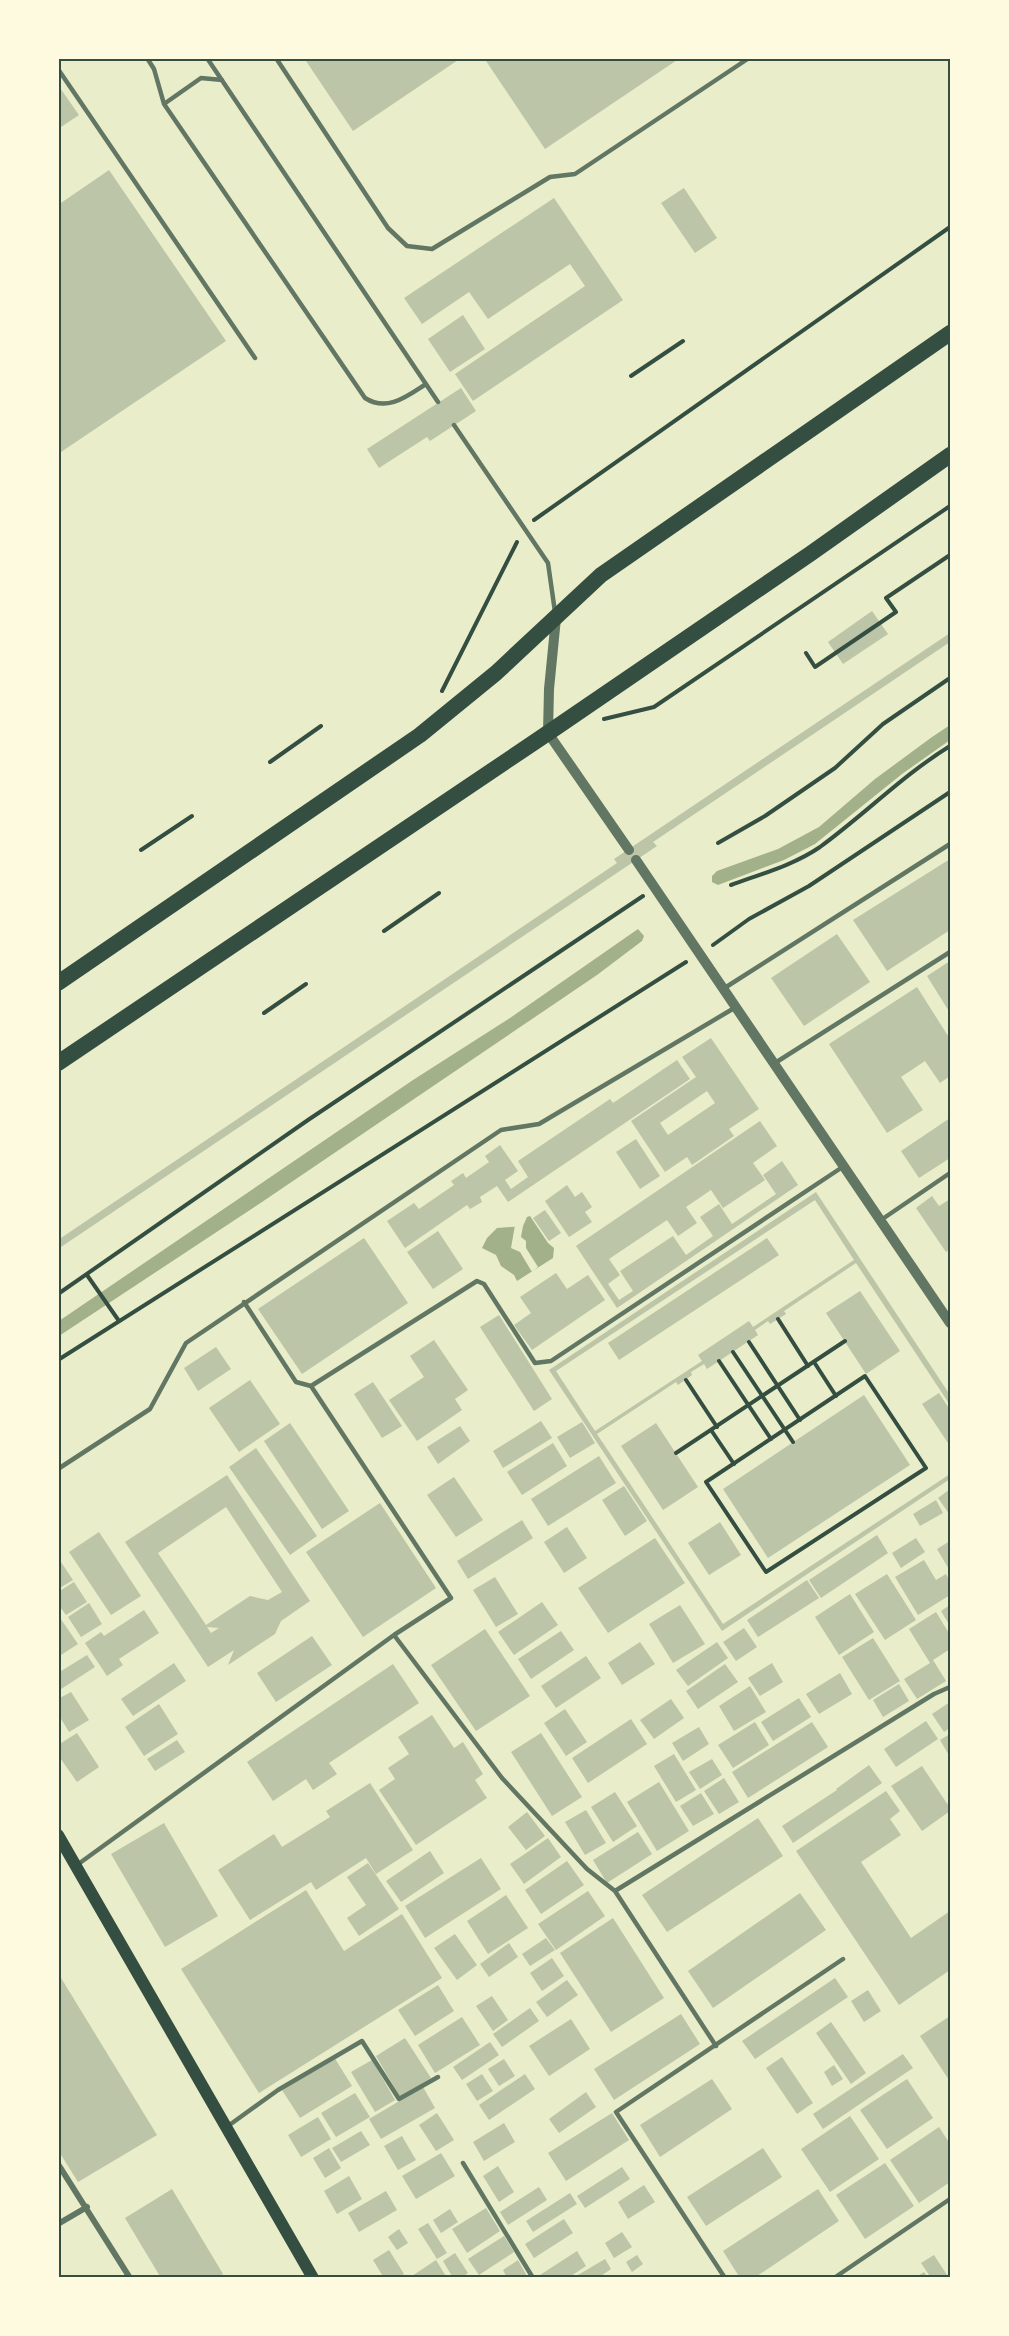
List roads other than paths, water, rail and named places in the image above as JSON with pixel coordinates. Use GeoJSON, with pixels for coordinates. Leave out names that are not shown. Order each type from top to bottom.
{"type":"FeatureCollection","features":[{"type":"Feature","properties":{"kind":"highway"},"geometry":{"type":"LineString","coordinates":[[58,983],[420,735],[496,673],[601,575],[951,333]]}},
{"type":"Feature","properties":{"kind":"highway"},"geometry":{"type":"LineString","coordinates":[[58,1063],[548,733],[951,455]]}},
{"type":"Feature","properties":{"kind":"main road"},"geometry":{"type":"LineString","coordinates":[[58,1835],[311,2277]]}},
{"type":"Feature","properties":{"kind":"street"},"geometry":{"type":"LineString","coordinates":[[556,618],[549,689],[548,733],[629,850]]}},
{"type":"Feature","properties":{"kind":"street"},"geometry":{"type":"LineString","coordinates":[[636,860],[951,1323]]}},
{"type":"Feature","properties":{"kind":"street"},"geometry":{"type":"LineString","coordinates":[[58,2164],[130,2277]]}},
{"type":"Feature","properties":{"kind":"street"},"geometry":{"type":"LineString","coordinates":[[58,2224],[87,2207]]}},
{"type":"Feature","properties":{"kind":"lane"},"geometry":{"type":"LineString","coordinates":[[147,58],[154,69],[164,104],[364,398],[383,405],[394,403],[426,384]]}},
{"type":"Feature","properties":{"kind":"lane"},"geometry":{"type":"LineString","coordinates":[[207,58],[438,402]]}},
{"type":"Feature","properties":{"kind":"lane"},"geometry":{"type":"LineString","coordinates":[[276,58],[388,228],[407,246],[432,249],[550,177],[575,174],[749,58]]}},
{"type":"Feature","properties":{"kind":"lane"},"geometry":{"type":"LineString","coordinates":[[58,69],[255,358]]}},
{"type":"Feature","properties":{"kind":"lane"},"geometry":{"type":"LineString","coordinates":[[164,104],[201,78],[222,80]]}},
{"type":"Feature","properties":{"kind":"lane"},"geometry":{"type":"LineString","coordinates":[[454,425],[548,563],[556,618]]}},
{"type":"Feature","properties":{"kind":"lane"},"geometry":{"type":"LineString","coordinates":[[723,988],[951,844]]}},
{"type":"Feature","properties":{"kind":"lane"},"geometry":{"type":"LineString","coordinates":[[774,1064],[951,952]]}},
{"type":"Feature","properties":{"kind":"lane"},"geometry":{"type":"LineString","coordinates":[[58,1469],[150,1409],[186,1343],[244,1302],[501,1130],[539,1124],[736,1007]]}},
{"type":"Feature","properties":{"kind":"lane"},"geometry":{"type":"LineString","coordinates":[[311,1386],[477,1281],[484,1284],[535,1363],[551,1361],[844,1166]]}},
{"type":"Feature","properties":{"kind":"lane"},"geometry":{"type":"LineString","coordinates":[[880,1220],[951,1173]]}},
{"type":"Feature","properties":{"kind":"lane"},"geometry":{"type":"LineString","coordinates":[[76,1865],[394,1635],[451,1598],[311,1386],[297,1382],[244,1302]]}},
{"type":"Feature","properties":{"kind":"lane"},"geometry":{"type":"LineString","coordinates":[[394,1635],[502,1778],[587,1869],[615,1891],[716,2046]]}},
{"type":"Feature","properties":{"kind":"lane"},"geometry":{"type":"LineString","coordinates":[[615,1891],[934,1694],[951,1687]]}},
{"type":"Feature","properties":{"kind":"lane"},"geometry":{"type":"LineString","coordinates":[[725,2277],[616,2112],[843,1959]]}},
{"type":"Feature","properties":{"kind":"lane"},"geometry":{"type":"LineString","coordinates":[[225,2127],[278,2090],[362,2041],[399,2099],[438,2077]]}},
{"type":"Feature","properties":{"kind":"lane"},"geometry":{"type":"LineString","coordinates":[[463,2163],[533,2277]]}},
{"type":"Feature","properties":{"kind":"lane"},"geometry":{"type":"LineString","coordinates":[[834,2277],[951,2199]]}}]}
